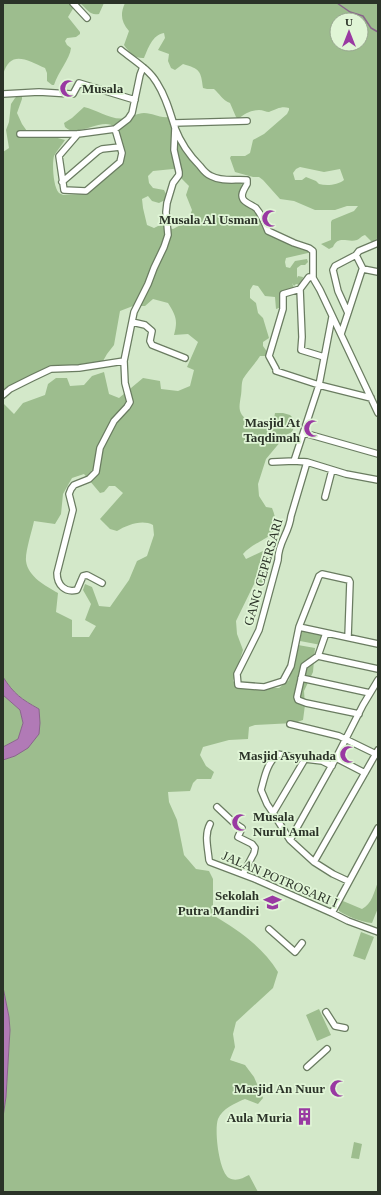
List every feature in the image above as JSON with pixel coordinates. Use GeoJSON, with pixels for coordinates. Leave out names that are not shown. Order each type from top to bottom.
{"type":"FeatureCollection","features":[{"type":"Feature","properties":{"kind":"street"},"geometry":{"type":"LineString","coordinates":[[73,3],[87,18]]}},
{"type":"Feature","properties":{"kind":"street"},"geometry":{"type":"LineString","coordinates":[[121,50],[143,67],[157,81],[168,105],[179,138],[194,160],[209,176],[218,179],[247,180],[248,184],[244,188],[242,197],[255,207],[261,215],[268,232],[314,251],[313,278],[378,413]]}},
{"type":"Feature","properties":{"kind":"street"},"geometry":{"type":"LineString","coordinates":[[20,134],[78,134],[115,129],[128,119],[132,112],[143,67]]}},
{"type":"Feature","properties":{"kind":"street"},"geometry":{"type":"LineString","coordinates":[[3,94],[39,92],[73,94],[79,83],[135,100]]}},
{"type":"Feature","properties":{"kind":"street"},"geometry":{"type":"LineString","coordinates":[[174,125],[247,121]]}},
{"type":"Feature","properties":{"kind":"street"},"geometry":{"type":"LineString","coordinates":[[102,583],[87,575],[83,576],[77,590],[67,591],[63,588],[57,576],[73,510],[69,494],[74,485],[89,479],[96,472],[100,448],[114,421],[130,402],[125,383],[124,361],[134,311],[148,284],[168,235],[166,212],[167,203],[173,183],[179,175],[174,150],[174,125]]}},
{"type":"Feature","properties":{"kind":"street"},"geometry":{"type":"LineString","coordinates":[[78,134],[60,156],[64,190],[86,191],[120,162],[122,152],[115,129]]}},
{"type":"Feature","properties":{"kind":"street"},"geometry":{"type":"LineString","coordinates":[[62,182],[98,151],[102,149],[120,147]]}},
{"type":"Feature","properties":{"kind":"street"},"geometry":{"type":"LineString","coordinates":[[348,313],[338,291],[332,270],[335,266],[378,243]]}},
{"type":"Feature","properties":{"kind":"street"},"geometry":{"type":"LineString","coordinates":[[356,255],[363,269]]}},
{"type":"Feature","properties":{"kind":"street"},"geometry":{"type":"LineString","coordinates":[[363,269],[378,272]]}},
{"type":"Feature","properties":{"kind":"street"},"geometry":{"type":"LineString","coordinates":[[340,334],[363,269]]}},
{"type":"Feature","properties":{"kind":"street"},"geometry":{"type":"LineString","coordinates":[[313,278],[309,278],[300,290],[302,337],[301,350],[324,357]]}},
{"type":"Feature","properties":{"kind":"street"},"geometry":{"type":"LineString","coordinates":[[300,290],[283,294],[283,309],[269,356],[276,368],[276,372],[371,398]]}},
{"type":"Feature","properties":{"kind":"street"},"geometry":{"type":"LineString","coordinates":[[294,461],[319,385],[332,317]]}},
{"type":"Feature","properties":{"kind":"street"},"geometry":{"type":"LineString","coordinates":[[132,322],[145,325],[152,331],[150,341],[152,345],[185,358]]}},
{"type":"Feature","properties":{"kind":"street"},"geometry":{"type":"LineString","coordinates":[[3,395],[10,389],[51,369],[79,368],[124,361]]}},
{"type":"Feature","properties":{"kind":"street"},"geometry":{"type":"LineString","coordinates":[[304,433],[378,454]]}},
{"type":"Feature","properties":{"kind":"street"},"geometry":{"type":"LineString","coordinates":[[272,462],[307,462],[346,474],[378,480]]}},
{"type":"Feature","properties":{"kind":"street","name":"GANG CEPERSARI"},"geometry":{"type":"LineString","coordinates":[[299,627],[292,666],[282,682],[264,687],[238,685],[237,674],[259,630],[278,560],[279,546],[286,536],[307,462]]}},
{"type":"Feature","properties":{"kind":"street"},"geometry":{"type":"LineString","coordinates":[[325,497],[332,470]]}},
{"type":"Feature","properties":{"kind":"street"},"geometry":{"type":"LineString","coordinates":[[348,637],[350,582],[349,580],[324,574],[319,576],[299,627],[378,644]]}},
{"type":"Feature","properties":{"kind":"street"},"geometry":{"type":"LineString","coordinates":[[326,633],[318,656],[305,665],[297,693],[298,700],[359,714]]}},
{"type":"Feature","properties":{"kind":"street"},"geometry":{"type":"LineString","coordinates":[[318,656],[378,669]]}},
{"type":"Feature","properties":{"kind":"street"},"geometry":{"type":"LineString","coordinates":[[301,678],[370,692]]}},
{"type":"Feature","properties":{"kind":"street"},"geometry":{"type":"LineString","coordinates":[[290,840],[332,766],[370,692],[378,680]]}},
{"type":"Feature","properties":{"kind":"street"},"geometry":{"type":"LineString","coordinates":[[290,724],[329,733],[377,753],[314,862]]}},
{"type":"Feature","properties":{"kind":"street"},"geometry":{"type":"LineString","coordinates":[[332,766],[322,761],[277,754],[266,769],[261,790],[267,804],[290,840],[314,862],[333,874],[348,881]]}},
{"type":"Feature","properties":{"kind":"street"},"geometry":{"type":"LineString","coordinates":[[336,758],[365,773]]}},
{"type":"Feature","properties":{"kind":"street"},"geometry":{"type":"LineString","coordinates":[[273,813],[305,759]]}},
{"type":"Feature","properties":{"kind":"street"},"geometry":{"type":"LineString","coordinates":[[217,807],[242,828],[238,837],[252,844],[255,848],[243,874]]}},
{"type":"Feature","properties":{"kind":"street","name":"JALAN POTROSARI I"},"geometry":{"type":"LineString","coordinates":[[210,824],[206,837],[209,860],[348,921],[378,932]]}},
{"type":"Feature","properties":{"kind":"street"},"geometry":{"type":"LineString","coordinates":[[332,913],[378,828]]}},
{"type":"Feature","properties":{"kind":"street"},"geometry":{"type":"LineString","coordinates":[[269,929],[295,952],[302,943]]}},
{"type":"Feature","properties":{"kind":"street"},"geometry":{"type":"LineString","coordinates":[[326,1012],[335,1026],[345,1028]]}},
{"type":"Feature","properties":{"kind":"street"},"geometry":{"type":"LineString","coordinates":[[307,1067],[327,1049]]}},
{"type":"Feature","properties":{"kind":"green space"},"geometry":{"type":"Polygon","coordinates":[[[3,3],[104,3],[99,14],[91,13],[81,4],[74,7],[68,17],[80,34],[76,37],[67,38],[65,41],[71,48],[70,52],[54,85],[52,85],[47,81],[47,73],[45,68],[26,60],[15,59],[10,62],[3,75],[3,3]]]}},
{"type":"Feature","properties":{"kind":"green space"},"geometry":{"type":"Polygon","coordinates":[[[125,3],[378,3],[378,238],[372,242],[365,235],[354,241],[340,240],[329,249],[321,244],[331,240],[332,220],[354,211],[358,206],[347,206],[335,210],[315,210],[294,201],[280,199],[259,177],[253,177],[235,172],[230,158],[231,156],[245,156],[250,153],[253,140],[264,134],[287,114],[289,108],[281,108],[269,112],[260,110],[253,111],[238,119],[230,103],[223,99],[214,89],[203,88],[200,74],[196,69],[183,64],[175,70],[171,68],[168,61],[169,54],[158,50],[165,38],[164,33],[153,39],[144,58],[135,56],[130,52],[124,45],[129,31],[124,24],[122,14],[125,3]],[[300,167],[293,173],[295,180],[302,180],[306,177],[316,181],[319,184],[325,185],[336,184],[344,180],[340,169],[324,172],[300,167]]]}},
{"type":"Feature","properties":{"kind":"green space"},"geometry":{"type":"Polygon","coordinates":[[[17,96],[22,97],[17,113],[29,134],[65,140],[53,159],[54,181],[59,193],[63,195],[85,194],[123,164],[121,139],[117,129],[111,125],[104,124],[79,130],[71,130],[65,127],[64,123],[84,107],[110,117],[120,119],[144,113],[169,117],[172,135],[202,173],[213,179],[239,181],[242,183],[241,192],[246,200],[252,205],[270,234],[282,241],[308,250],[308,253],[286,258],[286,267],[290,268],[295,261],[307,259],[308,262],[297,268],[297,278],[298,276],[303,277],[301,285],[296,284],[294,286],[292,283],[294,288],[281,294],[282,307],[276,309],[275,297],[265,296],[258,286],[253,285],[250,290],[250,298],[256,303],[258,313],[263,318],[269,338],[263,342],[263,346],[268,353],[265,356],[260,356],[243,379],[240,403],[241,413],[250,422],[274,419],[275,413],[283,413],[290,415],[293,418],[295,425],[292,432],[286,435],[266,459],[258,484],[259,496],[266,507],[272,508],[275,518],[275,526],[273,532],[249,548],[243,554],[246,559],[263,551],[269,554],[263,566],[266,581],[262,583],[255,582],[236,621],[237,634],[243,650],[233,681],[249,688],[279,688],[289,680],[298,645],[315,648],[313,672],[304,691],[305,705],[303,720],[294,723],[255,725],[249,727],[248,739],[229,740],[203,747],[200,755],[206,766],[214,772],[211,779],[197,779],[193,783],[190,791],[168,792],[169,802],[177,820],[184,855],[196,869],[209,871],[213,879],[213,915],[232,927],[257,947],[278,972],[273,988],[236,1022],[233,1034],[235,1047],[230,1060],[245,1065],[254,1077],[263,1098],[258,1104],[245,1099],[233,1104],[222,1112],[217,1124],[218,1150],[225,1174],[234,1180],[249,1175],[258,1192],[3,1192],[3,1117],[6,1097],[10,1030],[3,987],[3,760],[15,756],[39,709],[18,696],[3,677],[3,403],[14,414],[23,403],[45,395],[48,384],[56,378],[67,378],[70,386],[84,385],[92,376],[104,372],[109,394],[119,398],[143,378],[160,381],[161,389],[178,391],[190,386],[194,370],[187,367],[198,342],[188,334],[174,335],[176,322],[171,307],[168,303],[153,299],[145,306],[133,306],[120,311],[114,345],[103,361],[79,367],[51,367],[3,393],[3,152],[9,148],[6,130],[9,122],[11,104],[17,96]],[[173,169],[153,171],[148,176],[149,183],[153,188],[164,190],[166,194],[165,200],[159,203],[152,201],[148,196],[142,199],[147,225],[154,228],[164,223],[173,229],[188,221],[192,210],[186,195],[189,186],[180,177],[181,171],[173,169]],[[84,474],[72,478],[63,494],[61,514],[55,524],[34,521],[26,557],[27,567],[30,572],[43,584],[58,593],[56,612],[72,620],[72,637],[89,637],[96,626],[85,620],[91,604],[83,590],[85,584],[92,587],[99,606],[110,607],[129,580],[137,561],[147,556],[154,535],[153,525],[149,523],[130,525],[117,531],[110,529],[100,519],[123,493],[115,486],[109,486],[104,492],[100,493],[84,474]]]}},
{"type":"Feature","properties":{"kind":"green space"},"geometry":{"type":"Polygon","coordinates":[[[302,630],[324,634],[321,645],[300,641],[302,630]]]}},
{"type":"Feature","properties":{"kind":"green space"},"geometry":{"type":"Polygon","coordinates":[[[3,695],[20,710],[23,723],[18,739],[3,747],[3,695]]]}},
{"type":"Feature","properties":{"kind":"green space"},"geometry":{"type":"Polygon","coordinates":[[[378,882],[378,908],[372,923],[355,919],[339,911],[339,906],[343,901],[362,909],[365,907],[372,897],[378,882]]]}},
{"type":"Feature","properties":{"kind":"green space"},"geometry":{"type":"Polygon","coordinates":[[[361,932],[374,937],[365,960],[353,956],[361,932]]]}},
{"type":"Feature","properties":{"kind":"green space"},"geometry":{"type":"Polygon","coordinates":[[[319,1009],[331,1035],[317,1041],[306,1015],[319,1009]]]}},
{"type":"Feature","properties":{"kind":"green space"},"geometry":{"type":"Polygon","coordinates":[[[354,1142],[362,1144],[359,1159],[351,1158],[354,1142]]]}},
{"type":"Feature","properties":{"kind":"shaded area"},"geometry":{"type":"Polygon","coordinates":[[[3,677],[18,696],[39,709],[40,723],[39,734],[28,748],[15,756],[3,760],[3,747],[18,739],[23,723],[20,710],[3,695],[3,677]]]}},
{"type":"Feature","properties":{"kind":"shaded area"},"geometry":{"type":"Polygon","coordinates":[[[3,987],[10,1030],[6,1097],[3,1117],[3,987]]]}},
{"type":"Feature","properties":{"kind":"waterway"},"geometry":{"type":"LineString","coordinates":[[337,3],[350,12],[363,16],[371,28],[378,32]]}},
{"type":"Feature","properties":{"kind":"place","name":"Musala"},"geometry":{"type":"Point","coordinates":[69,88]}},
{"type":"Feature","properties":{"kind":"place","name":"Musala Al Usman"},"geometry":{"type":"Point","coordinates":[271,219]}},
{"type":"Feature","properties":{"kind":"place","name":"Masjid At Taqdimah"},"geometry":{"type":"Point","coordinates":[313,429]}},
{"type":"Feature","properties":{"kind":"place","name":"Masjid Asyuhada"},"geometry":{"type":"Point","coordinates":[349,755]}},
{"type":"Feature","properties":{"kind":"place","name":"Musala Nurul Amal"},"geometry":{"type":"Point","coordinates":[240,823]}},
{"type":"Feature","properties":{"kind":"place","name":"Sekolah Putra Mandiri"},"geometry":{"type":"Point","coordinates":[272,902]}},
{"type":"Feature","properties":{"kind":"place","name":"Masjid An Nuur"},"geometry":{"type":"Point","coordinates":[338,1088]}},
{"type":"Feature","properties":{"kind":"place","name":"Aula Muria"},"geometry":{"type":"Point","coordinates":[305,1117]}}]}
